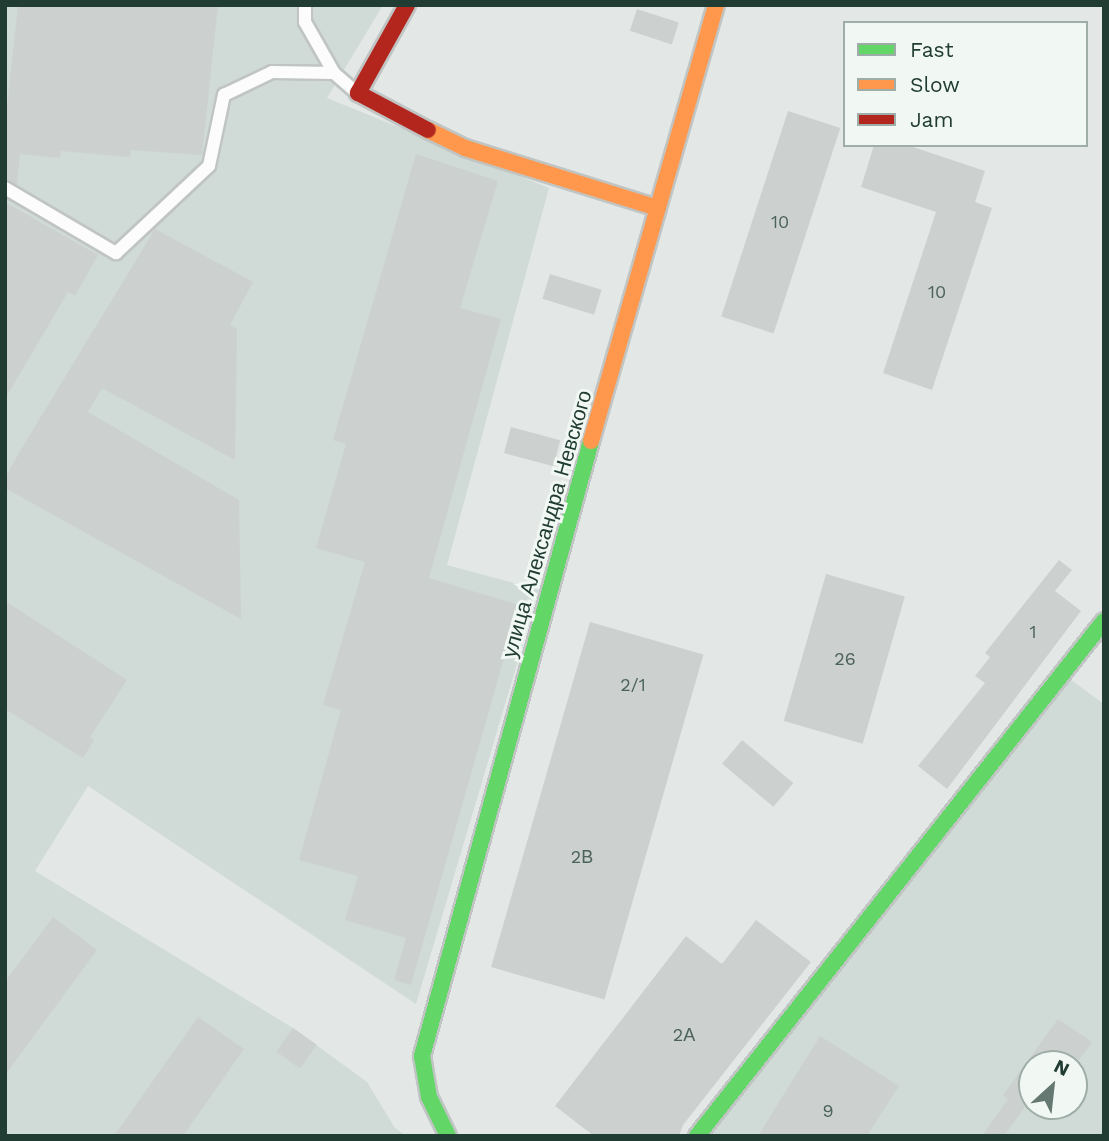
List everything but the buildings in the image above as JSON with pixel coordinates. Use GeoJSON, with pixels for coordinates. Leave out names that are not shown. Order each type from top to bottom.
{"type":"FeatureCollection","features":[{"type":"Feature","properties":{"kind":"street"},"geometry":{"type":"LineString","coordinates":[[407,5],[358,93],[465,148],[658,208]]}},
{"type":"Feature","properties":{"kind":"street","name":"улица Александра Невского"},"geometry":{"type":"LineString","coordinates":[[448,1136],[429,1097],[422,1056],[716,5]]}},
{"type":"Feature","properties":{"kind":"street"},"geometry":{"type":"LineString","coordinates":[[697,1136],[1104,621]]}},
{"type":"Feature","properties":{"kind":"lane"},"geometry":{"type":"LineString","coordinates":[[305,5],[305,22],[334,73],[358,93]]}},
{"type":"Feature","properties":{"kind":"lane"},"geometry":{"type":"LineString","coordinates":[[5,188],[117,253],[209,166],[224,95],[272,72],[334,73]]}},
{"type":"Feature","properties":{"kind":"shaded area"},"geometry":{"type":"Polygon","coordinates":[[[5,5],[383,5],[327,98],[549,188],[447,565],[539,590],[416,1004],[88,786],[35,871],[293,1028],[367,1082],[395,1128],[406,1136],[5,1136],[5,5]]]}},
{"type":"Feature","properties":{"kind":"shaded area"},"geometry":{"type":"Polygon","coordinates":[[[1071,680],[1104,704],[1104,1136],[705,1136],[1071,680]]]}},
{"type":"Feature","properties":{"kind":"traffic: fast"},"geometry":{"type":"LineString","coordinates":[[448,1136],[429,1097],[422,1056],[591,441]]}},
{"type":"Feature","properties":{"kind":"traffic: fast"},"geometry":{"type":"LineString","coordinates":[[697,1136],[1104,621]]}},
{"type":"Feature","properties":{"kind":"traffic: slow"},"geometry":{"type":"LineString","coordinates":[[591,441],[716,5]]}},
{"type":"Feature","properties":{"kind":"traffic: slow"},"geometry":{"type":"LineString","coordinates":[[428,130],[465,148],[658,208]]}},
{"type":"Feature","properties":{"kind":"traffic: jam"},"geometry":{"type":"LineString","coordinates":[[407,5],[358,93],[428,130]]}}]}
